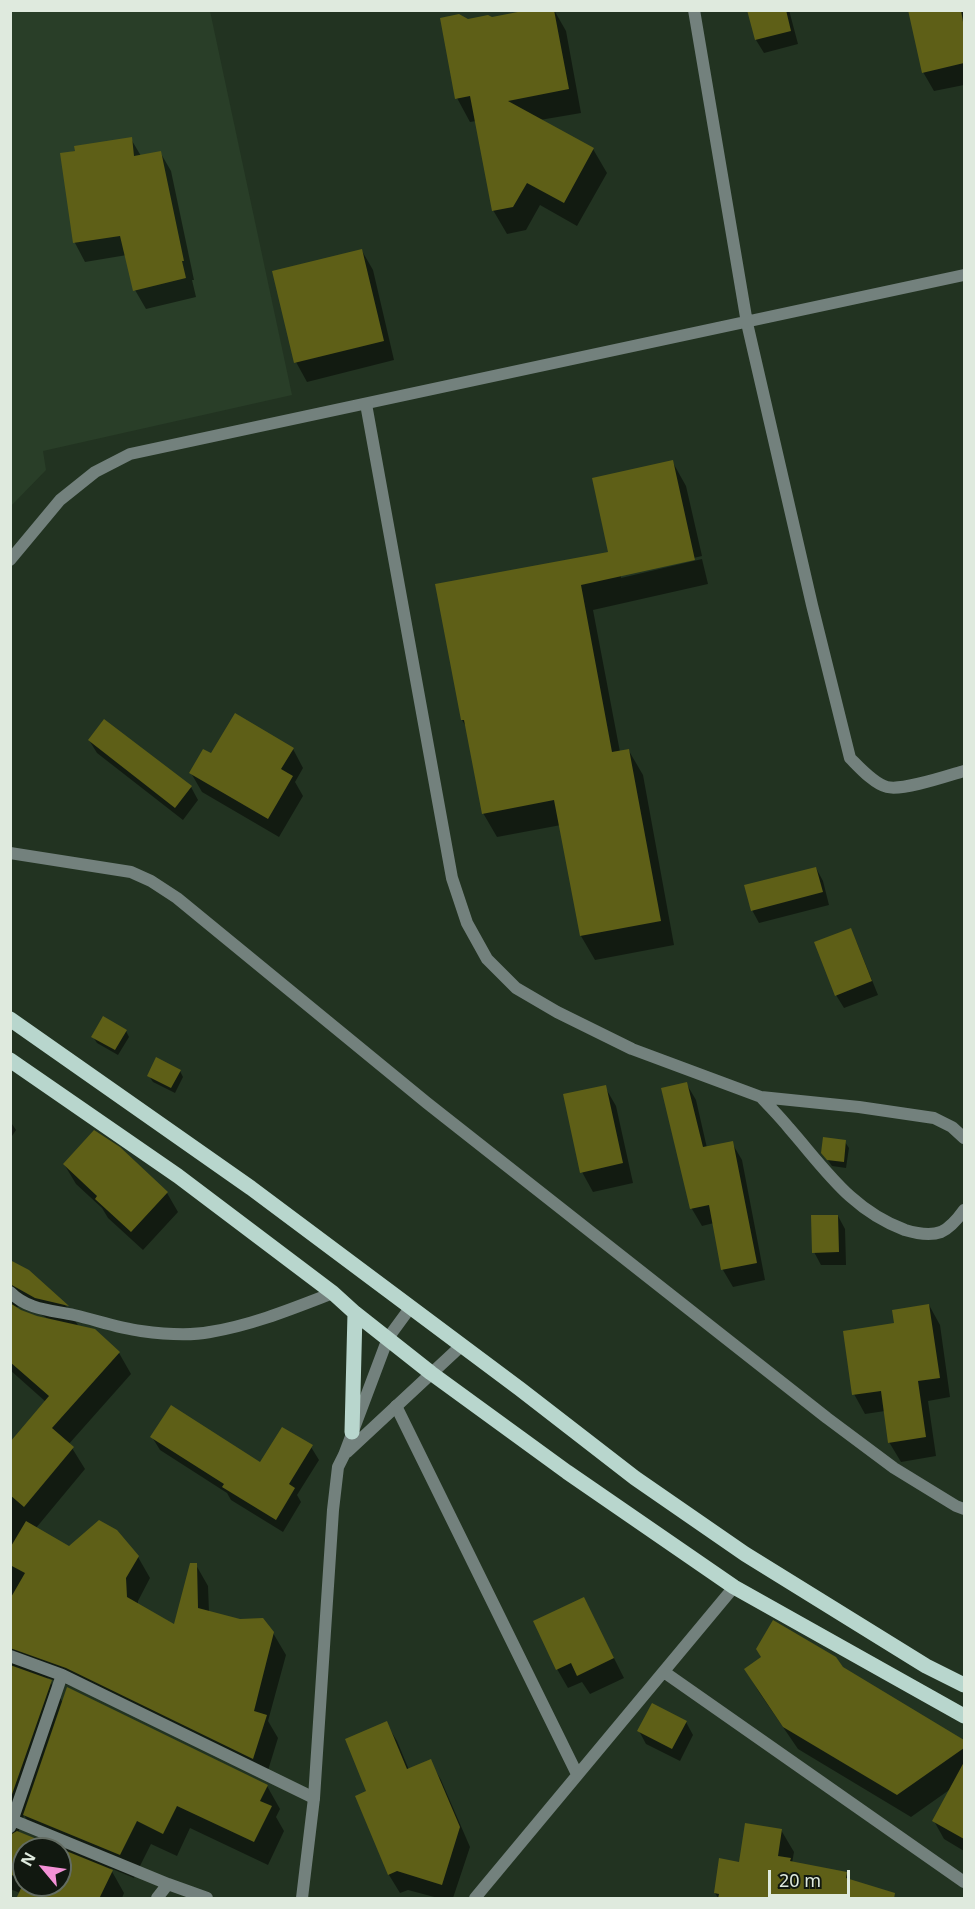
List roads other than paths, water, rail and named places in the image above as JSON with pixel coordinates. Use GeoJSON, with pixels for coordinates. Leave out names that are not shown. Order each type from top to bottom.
{"type":"FeatureCollection","features":[{"type":"Feature","properties":{"kind":"main road"},"geometry":{"type":"LineString","coordinates":[[10,1019],[251,1188],[634,1478],[745,1554],[926,1666],[964,1685]]}},
{"type":"Feature","properties":{"kind":"main road"},"geometry":{"type":"LineString","coordinates":[[10,1060],[178,1176],[333,1293],[431,1373],[567,1472],[734,1587],[964,1716]]}},
{"type":"Feature","properties":{"kind":"main road"},"geometry":{"type":"LineString","coordinates":[[352,1432],[355,1313]]}},
{"type":"Feature","properties":{"kind":"street"},"geometry":{"type":"LineString","coordinates":[[694,10],[747,323],[850,758],[862,771],[886,787],[907,786],[964,771]]}},
{"type":"Feature","properties":{"kind":"street"},"geometry":{"type":"LineString","coordinates":[[10,560],[60,500],[95,472],[130,454],[964,275]]}},
{"type":"Feature","properties":{"kind":"street"},"geometry":{"type":"LineString","coordinates":[[366,404],[452,878],[466,923],[487,959],[516,988],[557,1012],[632,1049],[761,1097],[859,1107],[934,1118],[952,1127],[964,1138]]}},
{"type":"Feature","properties":{"kind":"street"},"geometry":{"type":"LineString","coordinates":[[10,853],[131,872],[151,881],[177,898],[427,1103],[827,1418],[894,1468],[964,1509]]}},
{"type":"Feature","properties":{"kind":"street"},"geometry":{"type":"LineString","coordinates":[[761,1097],[834,1182],[862,1208],[891,1225],[917,1234],[941,1232],[964,1210]]}},
{"type":"Feature","properties":{"kind":"street"},"geometry":{"type":"LineString","coordinates":[[10,1292],[24,1303],[51,1312],[141,1331],[175,1333],[209,1333],[277,1315],[333,1293]]}},
{"type":"Feature","properties":{"kind":"street"},"geometry":{"type":"LineString","coordinates":[[303,1899],[314,1798],[333,1510],[338,1467],[388,1338],[410,1308]]}},
{"type":"Feature","properties":{"kind":"street"},"geometry":{"type":"LineString","coordinates":[[344,1455],[461,1346]]}},
{"type":"Feature","properties":{"kind":"street"},"geometry":{"type":"LineString","coordinates":[[396,1406],[577,1774]]}},
{"type":"Feature","properties":{"kind":"street"},"geometry":{"type":"LineString","coordinates":[[475,1899],[734,1587]]}},
{"type":"Feature","properties":{"kind":"street"},"geometry":{"type":"LineString","coordinates":[[10,1656],[62,1675],[314,1798]]}},
{"type":"Feature","properties":{"kind":"street"},"geometry":{"type":"LineString","coordinates":[[664,1672],[964,1882]]}},
{"type":"Feature","properties":{"kind":"street"},"geometry":{"type":"LineString","coordinates":[[62,1675],[12,1822],[207,1899]]}},
{"type":"Feature","properties":{"kind":"street"},"geometry":{"type":"LineString","coordinates":[[157,1899],[168,1884]]}}]}
